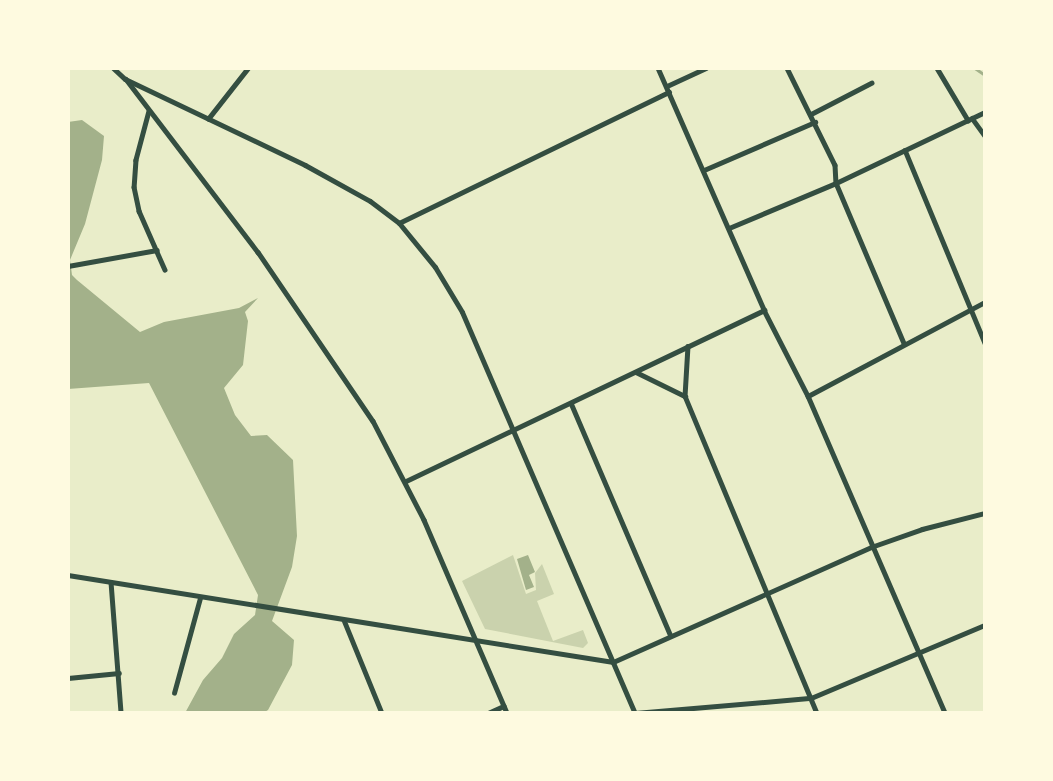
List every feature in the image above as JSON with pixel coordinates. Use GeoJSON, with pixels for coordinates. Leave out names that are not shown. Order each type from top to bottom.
{"type":"FeatureCollection","features":[{"type":"Feature","properties":{"kind":"main road"},"geometry":{"type":"LineString","coordinates":[[113,68],[125,79],[343,186],[398,223],[449,288],[635,713]]}},
{"type":"Feature","properties":{"kind":"main road"},"geometry":{"type":"LineString","coordinates":[[613,662],[670,634],[871,547],[922,528],[984,512]]}},
{"type":"Feature","properties":{"kind":"street"},"geometry":{"type":"LineString","coordinates":[[208,120],[248,68]]}},
{"type":"Feature","properties":{"kind":"street"},"geometry":{"type":"LineString","coordinates":[[658,68],[764,310],[808,396],[945,713]]}},
{"type":"Feature","properties":{"kind":"street"},"geometry":{"type":"LineString","coordinates":[[667,86],[706,68]]}},
{"type":"Feature","properties":{"kind":"street"},"geometry":{"type":"LineString","coordinates":[[787,68],[835,165],[836,183],[904,343]]}},
{"type":"Feature","properties":{"kind":"street"},"geometry":{"type":"LineString","coordinates":[[937,68],[970,119],[985,136]]}},
{"type":"Feature","properties":{"kind":"street"},"geometry":{"type":"LineString","coordinates":[[125,79],[258,252],[336,364],[406,481],[508,713]]}},
{"type":"Feature","properties":{"kind":"street"},"geometry":{"type":"LineString","coordinates":[[811,114],[871,83]]}},
{"type":"Feature","properties":{"kind":"street"},"geometry":{"type":"LineString","coordinates":[[398,223],[669,92]]}},
{"type":"Feature","properties":{"kind":"street"},"geometry":{"type":"LineString","coordinates":[[150,110],[138,149],[134,187],[139,211],[165,270]]}},
{"type":"Feature","properties":{"kind":"street"},"geometry":{"type":"LineString","coordinates":[[729,228],[836,183],[985,112]]}},
{"type":"Feature","properties":{"kind":"street"},"geometry":{"type":"LineString","coordinates":[[704,170],[815,122]]}},
{"type":"Feature","properties":{"kind":"street"},"geometry":{"type":"LineString","coordinates":[[905,150],[985,343]]}},
{"type":"Feature","properties":{"kind":"street"},"geometry":{"type":"LineString","coordinates":[[71,265],[157,250]]}},
{"type":"Feature","properties":{"kind":"street"},"geometry":{"type":"LineString","coordinates":[[808,396],[985,302]]}},
{"type":"Feature","properties":{"kind":"street"},"geometry":{"type":"LineString","coordinates":[[406,481],[764,310]]}},
{"type":"Feature","properties":{"kind":"street"},"geometry":{"type":"LineString","coordinates":[[688,346],[685,396],[817,713]]}},
{"type":"Feature","properties":{"kind":"street"},"geometry":{"type":"LineString","coordinates":[[635,371],[685,396]]}},
{"type":"Feature","properties":{"kind":"street"},"geometry":{"type":"LineString","coordinates":[[571,403],[670,634]]}},
{"type":"Feature","properties":{"kind":"street"},"geometry":{"type":"LineString","coordinates":[[984,512],[985,521]]}},
{"type":"Feature","properties":{"kind":"street"},"geometry":{"type":"LineString","coordinates":[[68,575],[479,643],[613,662]]}},
{"type":"Feature","properties":{"kind":"street"},"geometry":{"type":"LineString","coordinates":[[111,582],[121,713]]}},
{"type":"Feature","properties":{"kind":"street"},"geometry":{"type":"LineString","coordinates":[[174,693],[200,598]]}},
{"type":"Feature","properties":{"kind":"street"},"geometry":{"type":"LineString","coordinates":[[344,620],[383,713]]}},
{"type":"Feature","properties":{"kind":"street"},"geometry":{"type":"LineString","coordinates":[[635,713],[811,698],[920,655],[985,625]]}},
{"type":"Feature","properties":{"kind":"street"},"geometry":{"type":"LineString","coordinates":[[68,678],[119,673]]}},
{"type":"Feature","properties":{"kind":"street"},"geometry":{"type":"LineString","coordinates":[[488,713],[504,706]]}},
{"type":"Feature","properties":{"kind":"shaded area"},"geometry":{"type":"Polygon","coordinates":[[[82,120],[104,136],[102,160],[85,224],[70,260],[72,275],[140,332],[164,322],[239,308],[258,298],[245,312],[248,321],[243,365],[224,388],[235,415],[251,436],[267,435],[293,460],[297,536],[292,567],[272,621],[294,640],[292,665],[268,710],[263,713],[185,713],[203,680],[222,658],[234,634],[255,615],[258,595],[149,383],[68,389],[68,122],[82,120]]]}},
{"type":"Feature","properties":{"kind":"shaded area"},"geometry":{"type":"Polygon","coordinates":[[[513,555],[526,594],[536,590],[535,573],[542,564],[554,594],[537,601],[553,641],[583,630],[588,643],[583,648],[485,629],[462,581],[513,555]]]}},
{"type":"Feature","properties":{"kind":"shaded area"},"geometry":{"type":"Polygon","coordinates":[[[528,555],[535,572],[529,575],[534,587],[526,590],[517,559],[528,555]]]}},
{"type":"Feature","properties":{"kind":"waterway"},"geometry":{"type":"LineString","coordinates":[[975,68],[985,75]]}}]}
